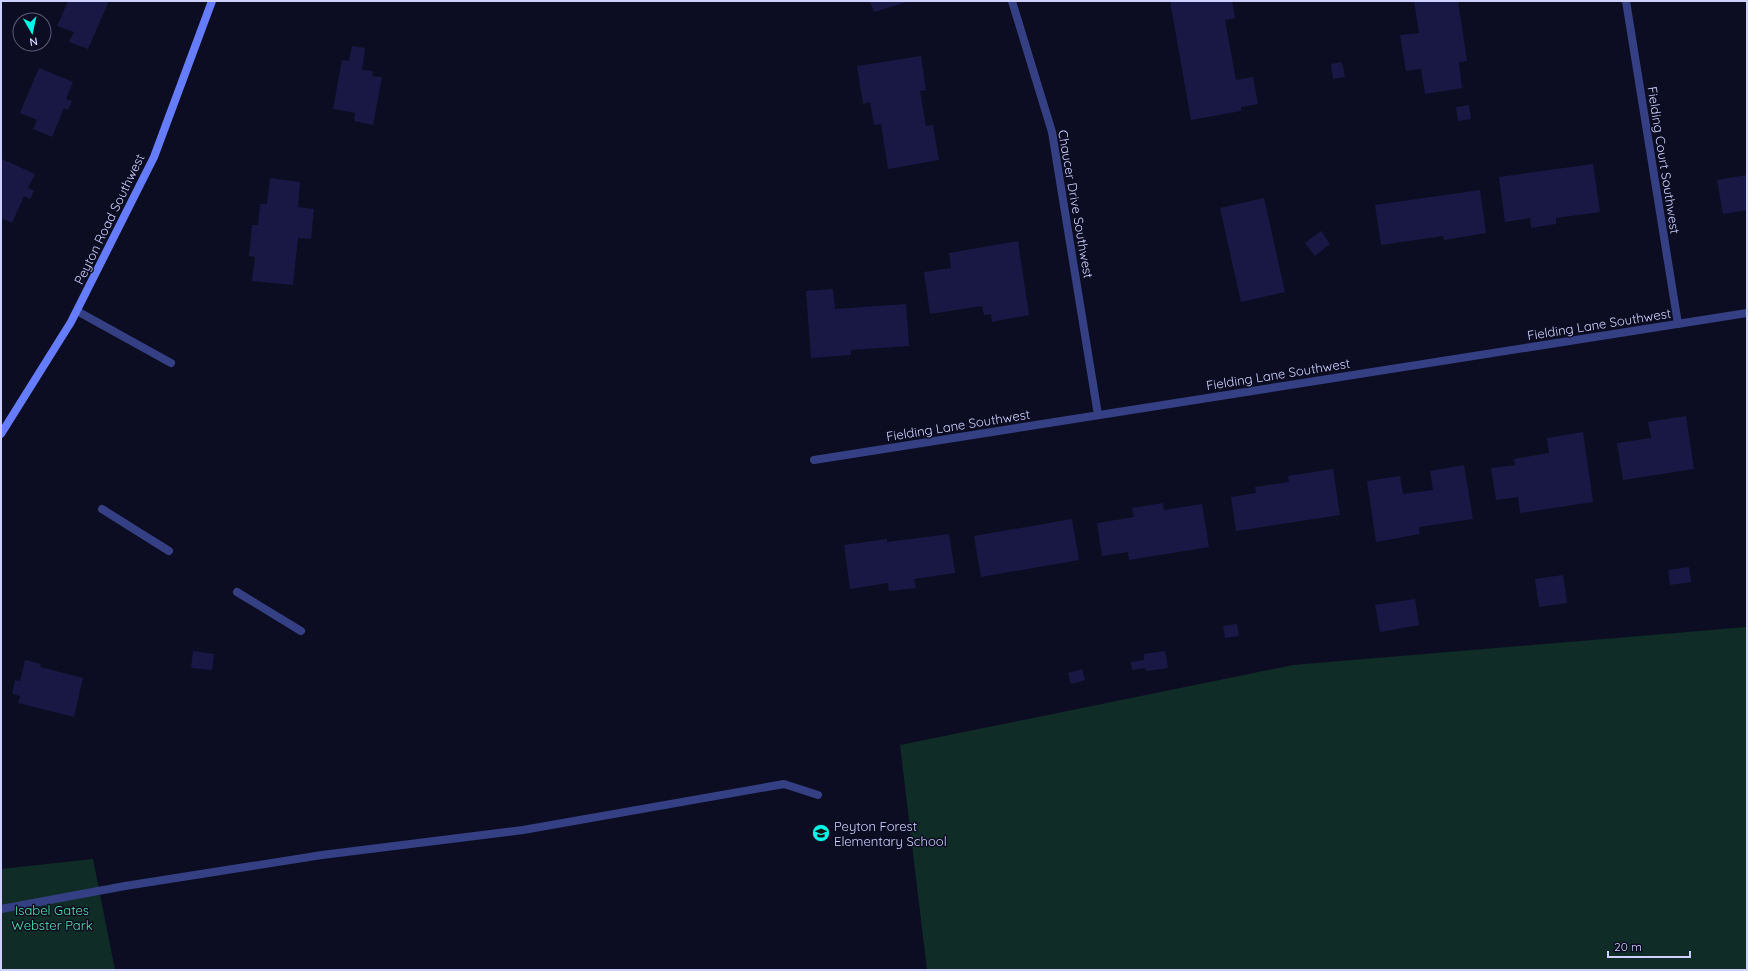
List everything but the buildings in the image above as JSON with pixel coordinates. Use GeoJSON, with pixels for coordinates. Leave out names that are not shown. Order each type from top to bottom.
{"type":"FeatureCollection","features":[{"type":"Feature","properties":{"kind":"street","name":"Peyton Road Southwest"},"geometry":{"type":"LineString","coordinates":[[1,434],[77,311],[154,157],[212,1]]}},
{"type":"Feature","properties":{"kind":"street","name":"Chaucer Drive Southwest"},"geometry":{"type":"LineString","coordinates":[[1012,1],[1052,132],[1098,415]]}},
{"type":"Feature","properties":{"kind":"street","name":"Fielding Court Southwest"},"geometry":{"type":"LineString","coordinates":[[1626,1],[1678,324]]}},
{"type":"Feature","properties":{"kind":"street"},"geometry":{"type":"LineString","coordinates":[[77,311],[171,363]]}},
{"type":"Feature","properties":{"kind":"street","name":"Fielding Lane Southwest"},"geometry":{"type":"LineString","coordinates":[[814,460],[1747,313]]}},
{"type":"Feature","properties":{"kind":"street"},"geometry":{"type":"LineString","coordinates":[[102,509],[169,551]]}},
{"type":"Feature","properties":{"kind":"street"},"geometry":{"type":"LineString","coordinates":[[237,592],[301,631]]}},
{"type":"Feature","properties":{"kind":"street"},"geometry":{"type":"LineString","coordinates":[[1,909],[125,886],[322,855],[524,830],[784,784],[818,796]]}},
{"type":"Feature","properties":{"kind":"green space"},"geometry":{"type":"Polygon","coordinates":[[[1747,627],[1747,970],[927,970],[900,745],[1293,665],[1747,627]]]}},
{"type":"Feature","properties":{"kind":"green space","name":"Isabel Gates Webster Park"},"geometry":{"type":"Polygon","coordinates":[[[93,859],[115,970],[1,970],[1,869],[93,859]]]}},
{"type":"Feature","properties":{"kind":"place","name":"Peyton Forest Elementary School"},"geometry":{"type":"Point","coordinates":[821,833]}}]}
